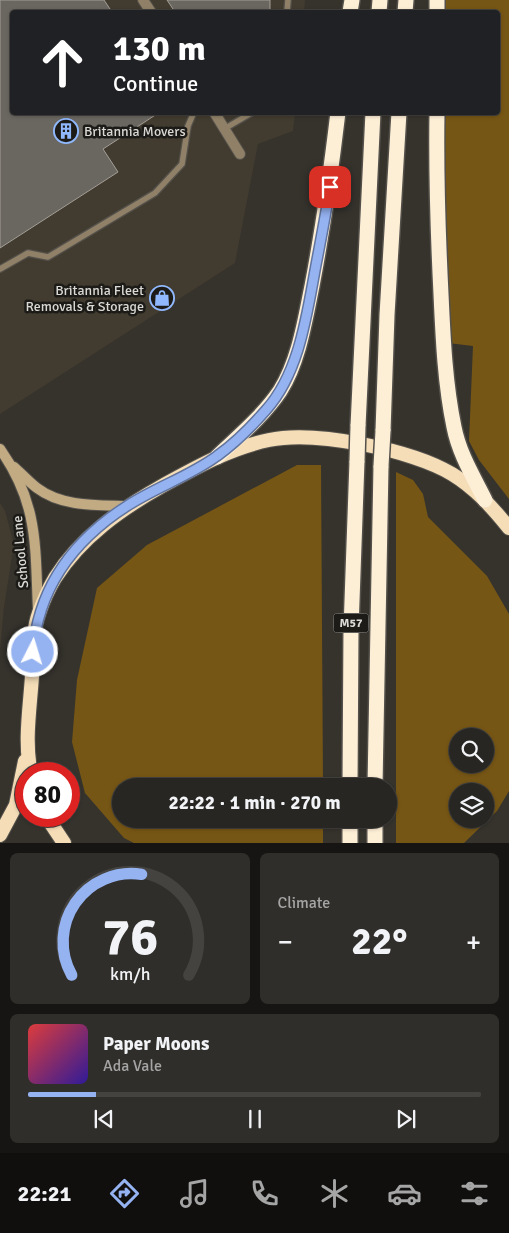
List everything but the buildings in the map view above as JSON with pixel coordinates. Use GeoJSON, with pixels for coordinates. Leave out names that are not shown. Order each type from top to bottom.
{"type":"FeatureCollection","features":[{"type":"Feature","properties":{"kind":"highway"},"geometry":{"type":"LineString","coordinates":[[217,456],[267,409],[281,389],[292,365],[307,312],[327,205],[338,115]]}},
{"type":"Feature","properties":{"kind":"highway","name":"M57"},"geometry":{"type":"LineString","coordinates":[[350,778],[351,628],[356,460],[373,115]]}},
{"type":"Feature","properties":{"kind":"highway","name":"M57"},"geometry":{"type":"LineString","coordinates":[[375,778],[381,466],[387,305],[399,115]]}},
{"type":"Feature","properties":{"kind":"highway"},"geometry":{"type":"LineString","coordinates":[[437,115],[436,193],[450,404],[454,427],[463,457],[485,500]]}},
{"type":"Feature","properties":{"kind":"highway"},"geometry":{"type":"LineString","coordinates":[[0,835],[16,805],[27,747],[35,634],[39,613],[54,579],[73,553],[127,506],[217,456],[271,439],[328,438],[421,458],[452,474],[485,500],[509,528]]}},
{"type":"Feature","properties":{"kind":"highway"},"geometry":{"type":"LineString","coordinates":[[27,747],[29,762]]}},
{"type":"Feature","properties":{"kind":"highway"},"geometry":{"type":"LineString","coordinates":[[53,827],[64,843]]}},
{"type":"Feature","properties":{"kind":"highway"},"geometry":{"type":"LineString","coordinates":[[350,828],[350,843]]}},
{"type":"Feature","properties":{"kind":"highway"},"geometry":{"type":"LineString","coordinates":[[375,828],[375,843]]}},
{"type":"Feature","properties":{"kind":"main road","name":"School Lane"},"geometry":{"type":"LineString","coordinates":[[0,449],[10,462],[37,488],[56,498],[82,504],[127,506]]}},
{"type":"Feature","properties":{"kind":"main road","name":"School Lane"},"geometry":{"type":"LineString","coordinates":[[10,462],[29,506],[36,537],[39,613]]}},
{"type":"Feature","properties":{"kind":"street"},"geometry":{"type":"LineString","coordinates":[[216,115],[240,154]]}},
{"type":"Feature","properties":{"kind":"lane"},"geometry":{"type":"LineString","coordinates":[[0,269],[28,253],[48,257],[154,193],[182,164],[188,126],[193,115]]}},
{"type":"Feature","properties":{"kind":"lane"},"geometry":{"type":"LineString","coordinates":[[224,129],[247,115]]}},
{"type":"Feature","properties":{"kind":"shaded area"},"geometry":{"type":"Polygon","coordinates":[[[0,0],[305,0],[304,10],[10,10],[10,115],[295,115],[293,131],[258,144],[235,263],[0,414],[0,0]]]}},
{"type":"Feature","properties":{"kind":"shaded area"},"geometry":{"type":"Polygon","coordinates":[[[446,0],[509,0],[509,499],[479,460],[469,441],[473,346],[448,343],[443,129],[443,115],[500,115],[500,10],[445,10],[446,0]]]}},
{"type":"Feature","properties":{"kind":"shaded area"},"geometry":{"type":"Polygon","coordinates":[[[297,465],[321,465],[323,778],[112,778],[112,824],[85,793],[80,773],[80,762],[77,762],[72,742],[77,680],[97,588],[147,545],[297,465]]]}},
{"type":"Feature","properties":{"kind":"shaded area"},"geometry":{"type":"Polygon","coordinates":[[[396,472],[413,480],[423,494],[428,517],[487,576],[509,614],[509,791],[494,814],[494,783],[449,783],[449,828],[479,828],[464,843],[396,843],[396,472]]]}},
{"type":"Feature","properties":{"kind":"shaded area"},"geometry":{"type":"Polygon","coordinates":[[[0,503],[5,511],[14,544],[4,607],[0,650],[0,503]]]}},
{"type":"Feature","properties":{"kind":"shaded area"},"geometry":{"type":"Polygon","coordinates":[[[115,828],[323,828],[323,843],[134,843],[124,838],[115,828]]]}},
{"type":"Feature","properties":{"kind":"place","name":"Britannia Movers"},"geometry":{"type":"Point","coordinates":[66,131]}},
{"type":"Feature","properties":{"kind":"place","name":"Britannia Fleet Removals & Storage"},"geometry":{"type":"Point","coordinates":[162,298]}},
{"type":"Feature","properties":{"kind":"route"},"geometry":{"type":"LineString","coordinates":[[33,652],[39,613],[54,579],[73,553],[127,506],[217,456],[267,409],[281,389],[292,365],[307,312],[330,187]]}}]}
